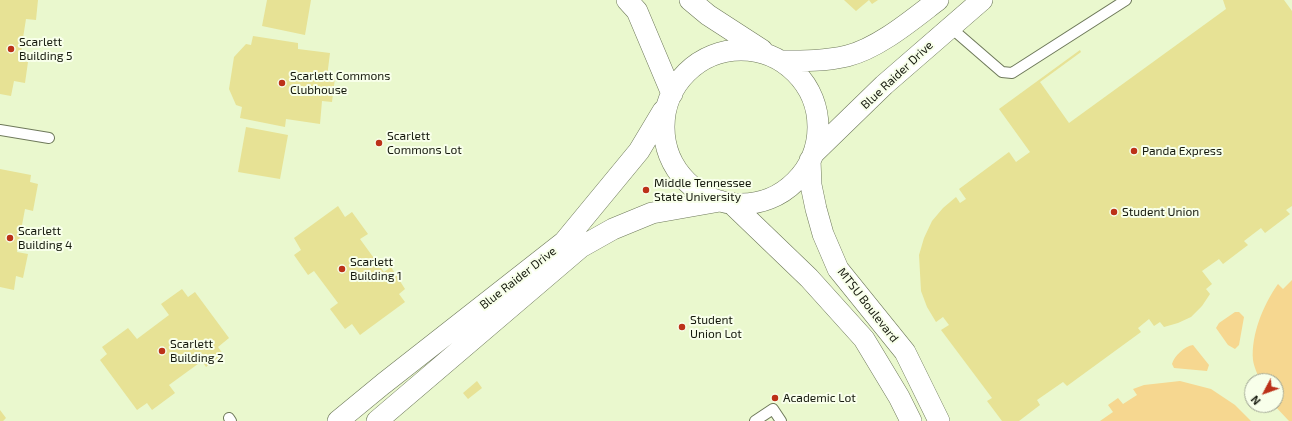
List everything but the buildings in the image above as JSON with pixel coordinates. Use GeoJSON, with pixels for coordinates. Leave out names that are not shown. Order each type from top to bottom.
{"type":"FeatureCollection","features":[{"type":"Feature","properties":{"kind":"street"},"geometry":{"type":"LineString","coordinates":[[627,0],[638,11],[669,100],[663,130],[668,154],[680,175],[698,191],[725,202]]}},
{"type":"Feature","properties":{"kind":"street"},"geometry":{"type":"LineString","coordinates":[[690,0],[708,15],[775,58],[800,77],[810,93],[817,112],[818,131],[812,156]]}},
{"type":"Feature","properties":{"kind":"street"},"geometry":{"type":"LineString","coordinates":[[775,58],[815,61],[848,55],[881,41],[938,0]]}},
{"type":"Feature","properties":{"kind":"street","name":"Blue Raider Drive"},"geometry":{"type":"LineString","coordinates":[[377,421],[581,247],[613,229],[652,213],[725,202],[743,204],[765,200],[786,190],[802,174],[812,156],[884,85],[982,0]]}},
{"type":"Feature","properties":{"kind":"street","name":"Blue Raider Drive"},"geometry":{"type":"LineString","coordinates":[[338,421],[564,242],[639,151],[669,100],[677,82],[695,64],[718,52],[744,49],[775,58]]}},
{"type":"Feature","properties":{"kind":"street","name":"MTSU Boulevard"},"geometry":{"type":"LineString","coordinates":[[812,156],[811,185],[816,209],[823,234],[838,269],[905,352],[939,421]]}},
{"type":"Feature","properties":{"kind":"street","name":"MTSU Boulevard"},"geometry":{"type":"LineString","coordinates":[[725,202],[809,278],[864,339],[900,397],[911,421]]}},
{"type":"Feature","properties":{"kind":"lane"},"geometry":{"type":"LineString","coordinates":[[950,27],[1002,72],[1012,73],[1126,0]]}},
{"type":"Feature","properties":{"kind":"lane"},"geometry":{"type":"LineString","coordinates":[[0,130],[49,138]]}},
{"type":"Feature","properties":{"kind":"lane"},"geometry":{"type":"LineString","coordinates":[[755,421],[773,409],[781,421]]}},
{"type":"Feature","properties":{"kind":"shaded area","name":"Middle Tennessee State University"},"geometry":{"type":"Polygon","coordinates":[[[0,0],[1292,0],[1292,421],[0,421],[0,0]]]}},
{"type":"Feature","properties":{"kind":"shaded area"},"geometry":{"type":"Polygon","coordinates":[[[1292,280],[1292,421],[1289,421],[1282,413],[1284,413],[1284,373],[1257,373],[1253,360],[1256,331],[1267,301],[1278,284],[1283,289],[1292,280]]]}},
{"type":"Feature","properties":{"kind":"shaded area"},"geometry":{"type":"Polygon","coordinates":[[[1235,312],[1239,312],[1244,317],[1239,345],[1235,349],[1228,345],[1216,328],[1219,323],[1235,312]]]}},
{"type":"Feature","properties":{"kind":"shaded area"},"geometry":{"type":"Polygon","coordinates":[[[1193,345],[1209,365],[1207,371],[1174,368],[1172,364],[1177,355],[1183,349],[1193,345]]]}},
{"type":"Feature","properties":{"kind":"shaded area"},"geometry":{"type":"Polygon","coordinates":[[[1180,381],[1211,389],[1235,405],[1251,421],[1100,421],[1113,412],[1108,405],[1118,398],[1123,404],[1137,395],[1133,389],[1144,385],[1180,381]]]}},
{"type":"Feature","properties":{"kind":"place","name":"Scarlett Building 5"},"geometry":{"type":"Point","coordinates":[11,49]}},
{"type":"Feature","properties":{"kind":"place","name":"Scarlett Commons Clubhouse"},"geometry":{"type":"Point","coordinates":[282,83]}},
{"type":"Feature","properties":{"kind":"place","name":"Scarlett Commons Lot"},"geometry":{"type":"Point","coordinates":[379,143]}},
{"type":"Feature","properties":{"kind":"place","name":"Panda Express"},"geometry":{"type":"Point","coordinates":[1134,151]}},
{"type":"Feature","properties":{"kind":"place","name":"Middle Tennessee State University"},"geometry":{"type":"Point","coordinates":[646,190]}},
{"type":"Feature","properties":{"kind":"place","name":"Student Union"},"geometry":{"type":"Point","coordinates":[1114,212]}},
{"type":"Feature","properties":{"kind":"place","name":"Scarlett Building 4"},"geometry":{"type":"Point","coordinates":[10,238]}},
{"type":"Feature","properties":{"kind":"place","name":"Scarlett Building 1"},"geometry":{"type":"Point","coordinates":[342,269]}},
{"type":"Feature","properties":{"kind":"place","name":"Student Union Lot"},"geometry":{"type":"Point","coordinates":[682,327]}},
{"type":"Feature","properties":{"kind":"place","name":"Scarlett Building 2"},"geometry":{"type":"Point","coordinates":[162,351]}},
{"type":"Feature","properties":{"kind":"place","name":"Academic Lot"},"geometry":{"type":"Point","coordinates":[775,398]}}]}
